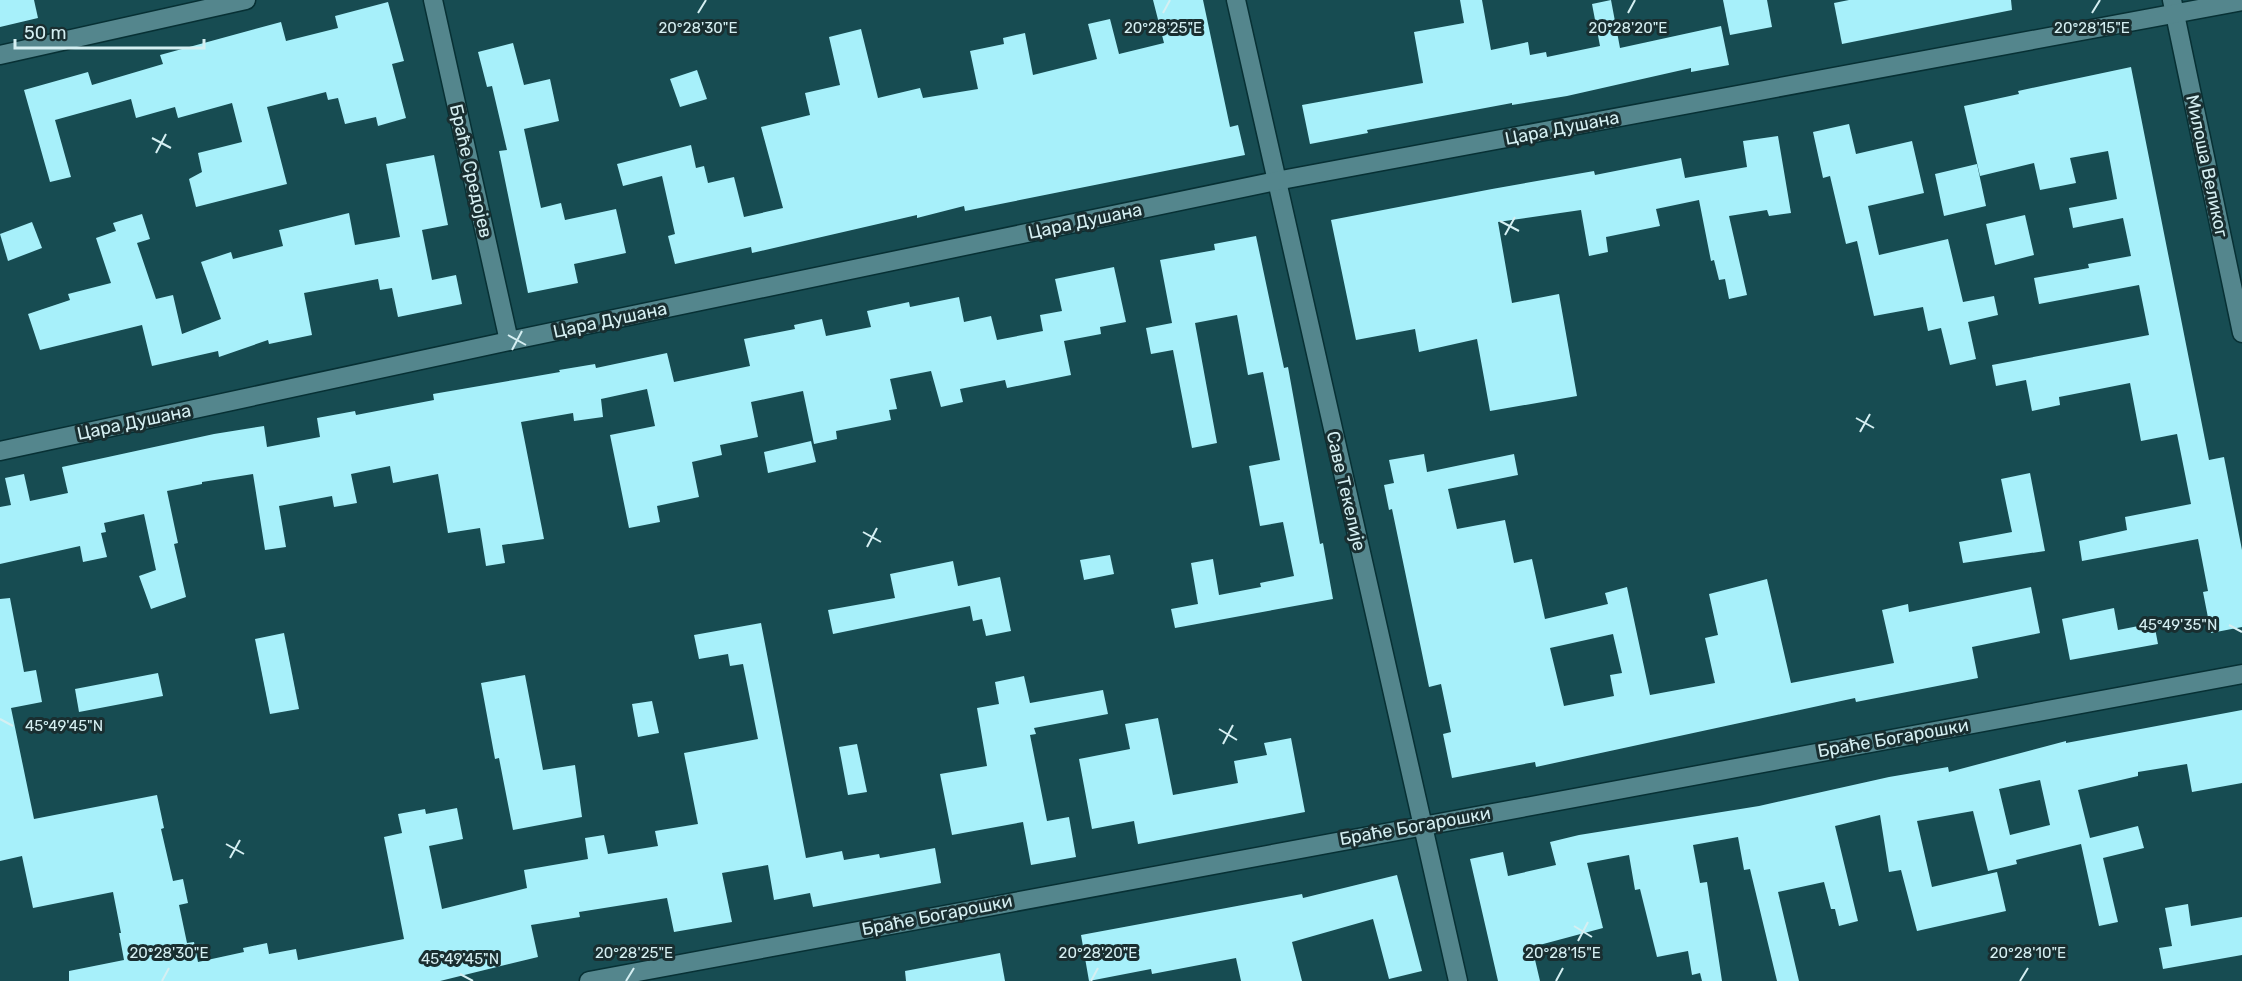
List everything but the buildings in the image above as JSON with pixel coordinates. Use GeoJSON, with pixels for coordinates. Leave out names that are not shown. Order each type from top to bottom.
{"type":"FeatureCollection","features":[{"type":"Feature","properties":{"kind":"street"},"geometry":{"type":"LineString","coordinates":[[0,56],[246,0]]}},
{"type":"Feature","properties":{"kind":"street","name":"Браће Средојев"},"geometry":{"type":"LineString","coordinates":[[433,0],[509,341]]}},
{"type":"Feature","properties":{"kind":"street","name":"Саве Текелије"},"geometry":{"type":"LineString","coordinates":[[1236,0],[1458,981]]}},
{"type":"Feature","properties":{"kind":"street","name":"Цара Душана"},"geometry":{"type":"LineString","coordinates":[[0,451],[509,341],[1276,181],[2174,7],[2242,1]]}},
{"type":"Feature","properties":{"kind":"street","name":"Милоша Великог"},"geometry":{"type":"LineString","coordinates":[[2174,7],[2242,333]]}},
{"type":"Feature","properties":{"kind":"street","name":"Браће Богарошки"},"geometry":{"type":"LineString","coordinates":[[589,981],[1422,824],[2242,674]]}}]}
